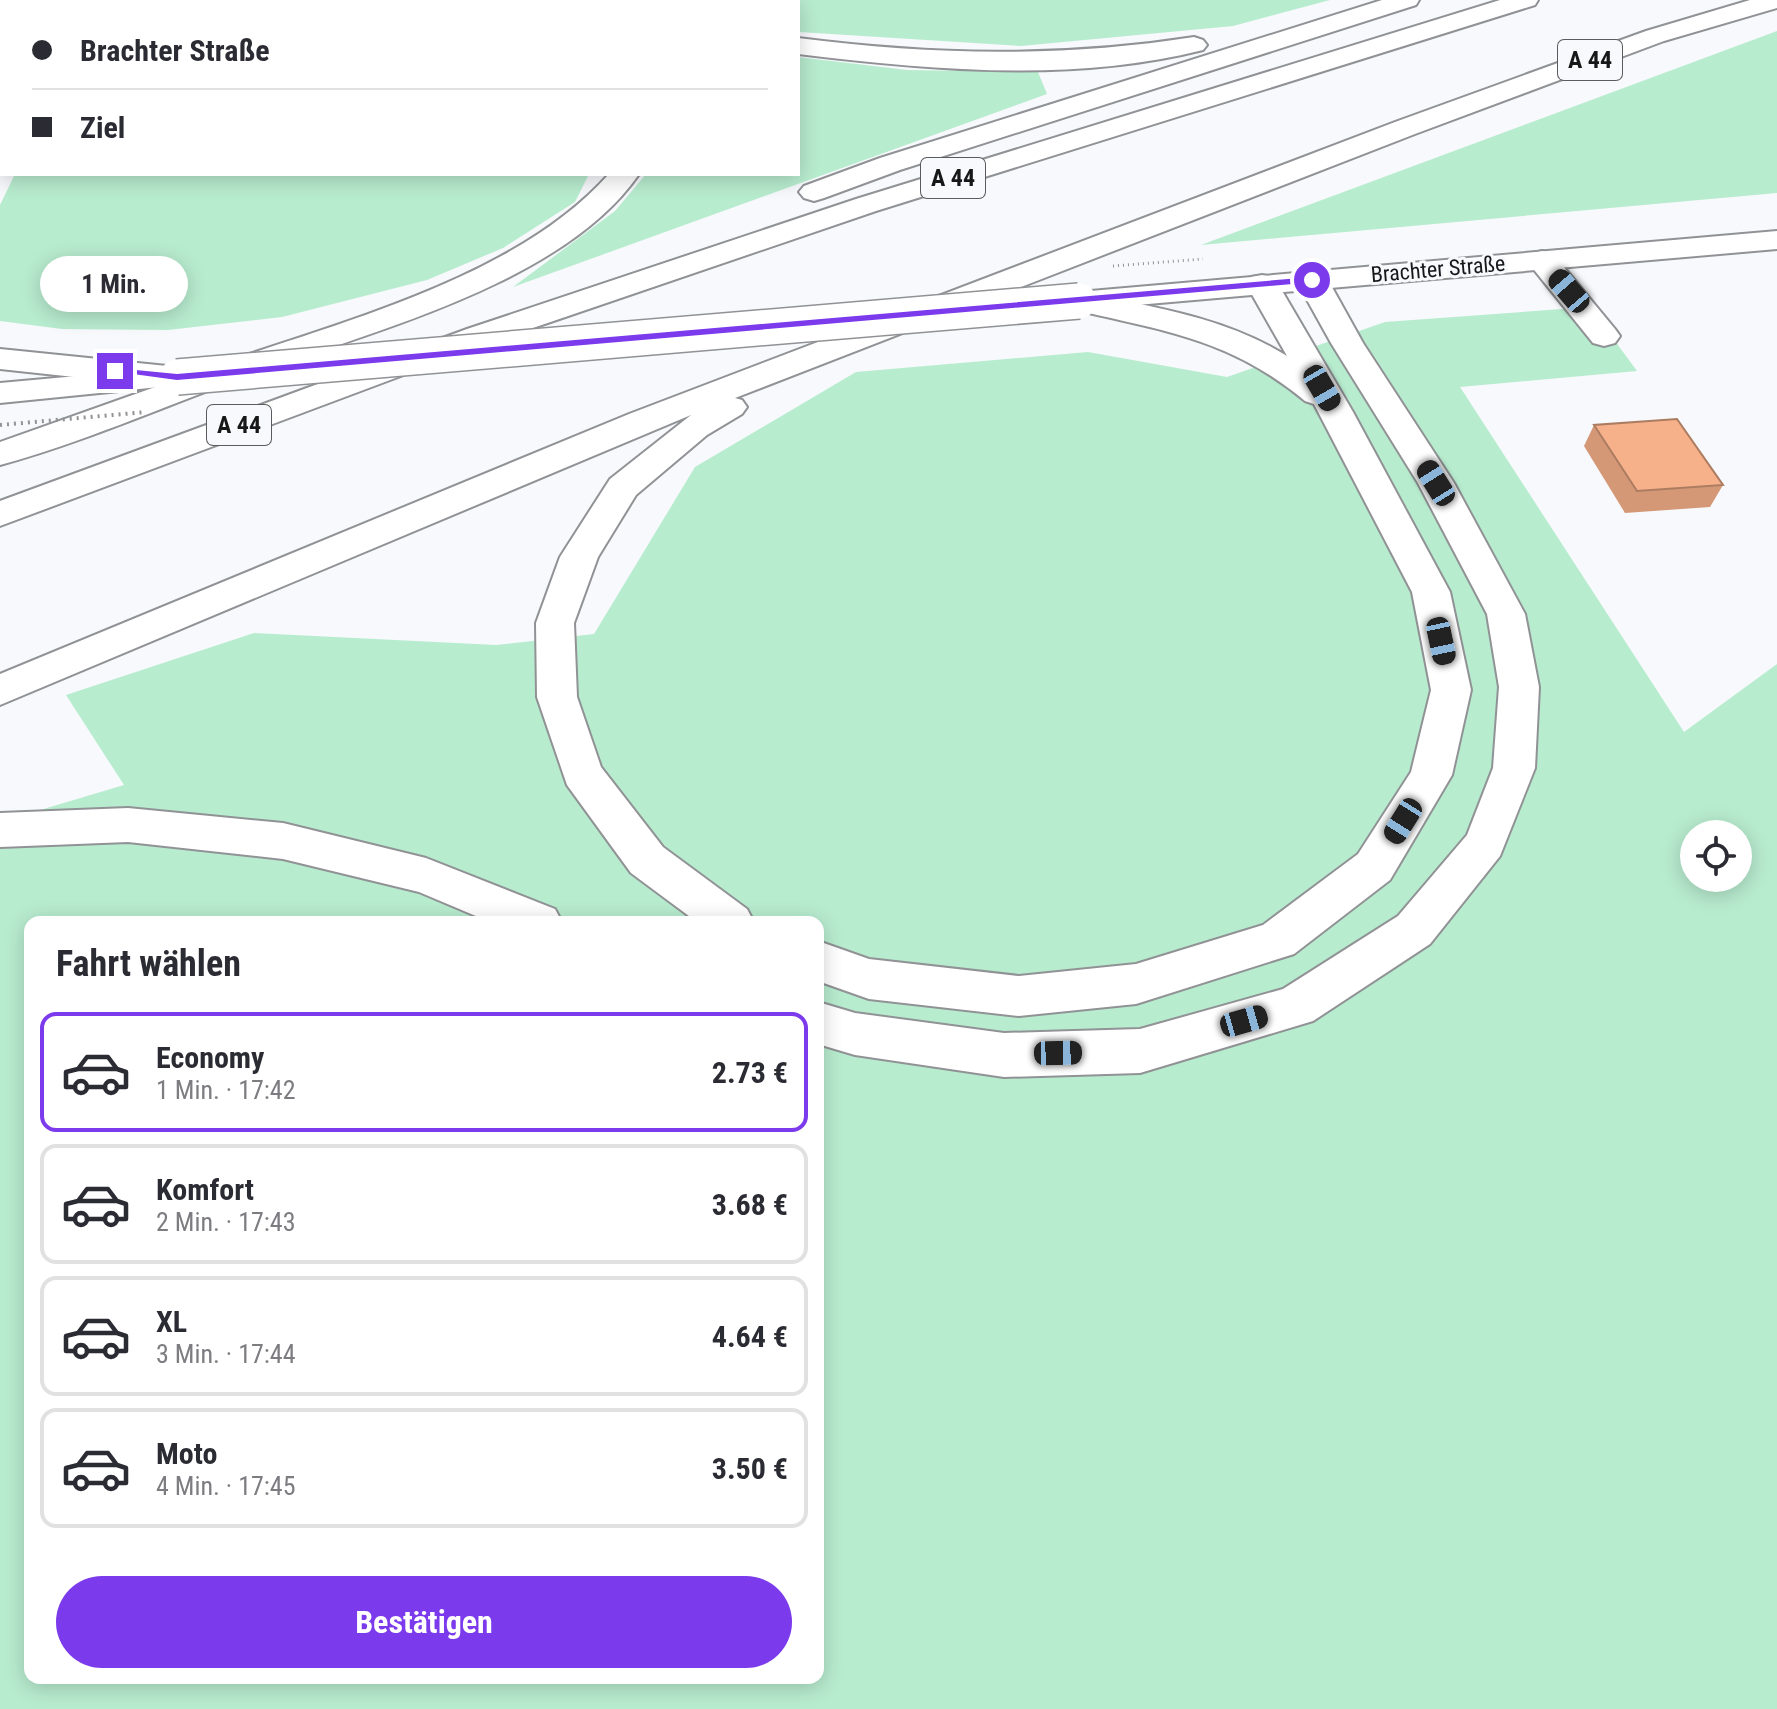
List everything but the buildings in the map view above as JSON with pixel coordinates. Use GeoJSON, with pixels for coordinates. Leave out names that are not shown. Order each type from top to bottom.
{"type":"FeatureCollection","features":[{"type":"Feature","properties":{"kind":"main road"},"geometry":{"type":"LineString","coordinates":[[800,46],[906,59],[1030,61],[1096,58],[1208,43],[1405,0]]}},
{"type":"Feature","properties":{"kind":"main road"},"geometry":{"type":"LineString","coordinates":[[785,203],[890,164],[1405,0]]}},
{"type":"Feature","properties":{"kind":"main road","name":"A 44"},"geometry":{"type":"LineString","coordinates":[[0,514],[478,336],[866,205],[1526,0]]}},
{"type":"Feature","properties":{"kind":"main road","name":"A 44"},"geometry":{"type":"LineString","coordinates":[[0,690],[641,422],[1419,122],[1655,36],[1777,0]]}},
{"type":"Feature","properties":{"kind":"main road"},"geometry":{"type":"LineString","coordinates":[[0,454],[446,293],[528,253],[566,229],[597,206],[623,176]]}},
{"type":"Feature","properties":{"kind":"main road"},"geometry":{"type":"LineString","coordinates":[[478,336],[695,236],[740,219]]}},
{"type":"Feature","properties":{"kind":"main road","name":"Brachter Straße"},"geometry":{"type":"LineString","coordinates":[[13,392],[1777,240]]}},
{"type":"Feature","properties":{"kind":"main road"},"geometry":{"type":"LineString","coordinates":[[1542,260],[1604,336]]}},
{"type":"Feature","properties":{"kind":"main road"},"geometry":{"type":"LineString","coordinates":[[824,1025],[855,1034],[1004,1055],[1140,1051],[1296,1006],[1414,930],[1485,844],[1514,768],[1519,687],[1506,614],[1436,483],[1347,343],[1312,280]]}},
{"type":"Feature","properties":{"kind":"main road"},"geometry":{"type":"LineString","coordinates":[[824,963],[869,979],[1019,996],[1136,984],[1278,940],[1374,867],[1431,775],[1451,690],[1431,592],[1336,412],[1262,284]]}},
{"type":"Feature","properties":{"kind":"main road"},"geometry":{"type":"LineString","coordinates":[[1079,301],[1224,335],[1281,364],[1336,412]]}},
{"type":"Feature","properties":{"kind":"main road"},"geometry":{"type":"LineString","coordinates":[[723,916],[647,860],[582,773],[557,697],[555,623],[579,557],[623,487],[695,427],[832,348]]}},
{"type":"Feature","properties":{"kind":"main road"},"geometry":{"type":"LineString","coordinates":[[0,359],[177,377]]}},
{"type":"Feature","properties":{"kind":"main road"},"geometry":{"type":"LineString","coordinates":[[0,830],[128,825],[283,841],[426,876],[524,916]]}},
{"type":"Feature","properties":{"kind":"green space"},"geometry":{"type":"Polygon","coordinates":[[[800,0],[1330,0],[1233,26],[1021,46],[800,32],[800,0]]]}},
{"type":"Feature","properties":{"kind":"green space"},"geometry":{"type":"Polygon","coordinates":[[[1777,31],[1777,193],[1201,245],[1777,31]]]}},
{"type":"Feature","properties":{"kind":"green space"},"geometry":{"type":"Polygon","coordinates":[[[800,57],[907,70],[1038,72],[1047,94],[513,287],[615,211],[644,176],[800,176],[800,57]]]}},
{"type":"Feature","properties":{"kind":"green space"},"geometry":{"type":"Polygon","coordinates":[[[14,176],[588,176],[575,202],[503,248],[427,280],[282,317],[168,330],[62,329],[0,321],[0,205],[14,176]]]}},
{"type":"Feature","properties":{"kind":"green space"},"geometry":{"type":"Polygon","coordinates":[[[1590,307],[1637,371],[1460,387],[1684,732],[1777,664],[1777,1709],[0,1709],[0,822],[124,785],[66,695],[254,633],[496,645],[594,634],[695,467],[856,372],[1088,352],[1227,377],[1385,322],[1590,307]]]}},
{"type":"Feature","properties":{"kind":"route"},"geometry":{"type":"LineString","coordinates":[[115,371],[177,377],[1312,280]]}}]}
